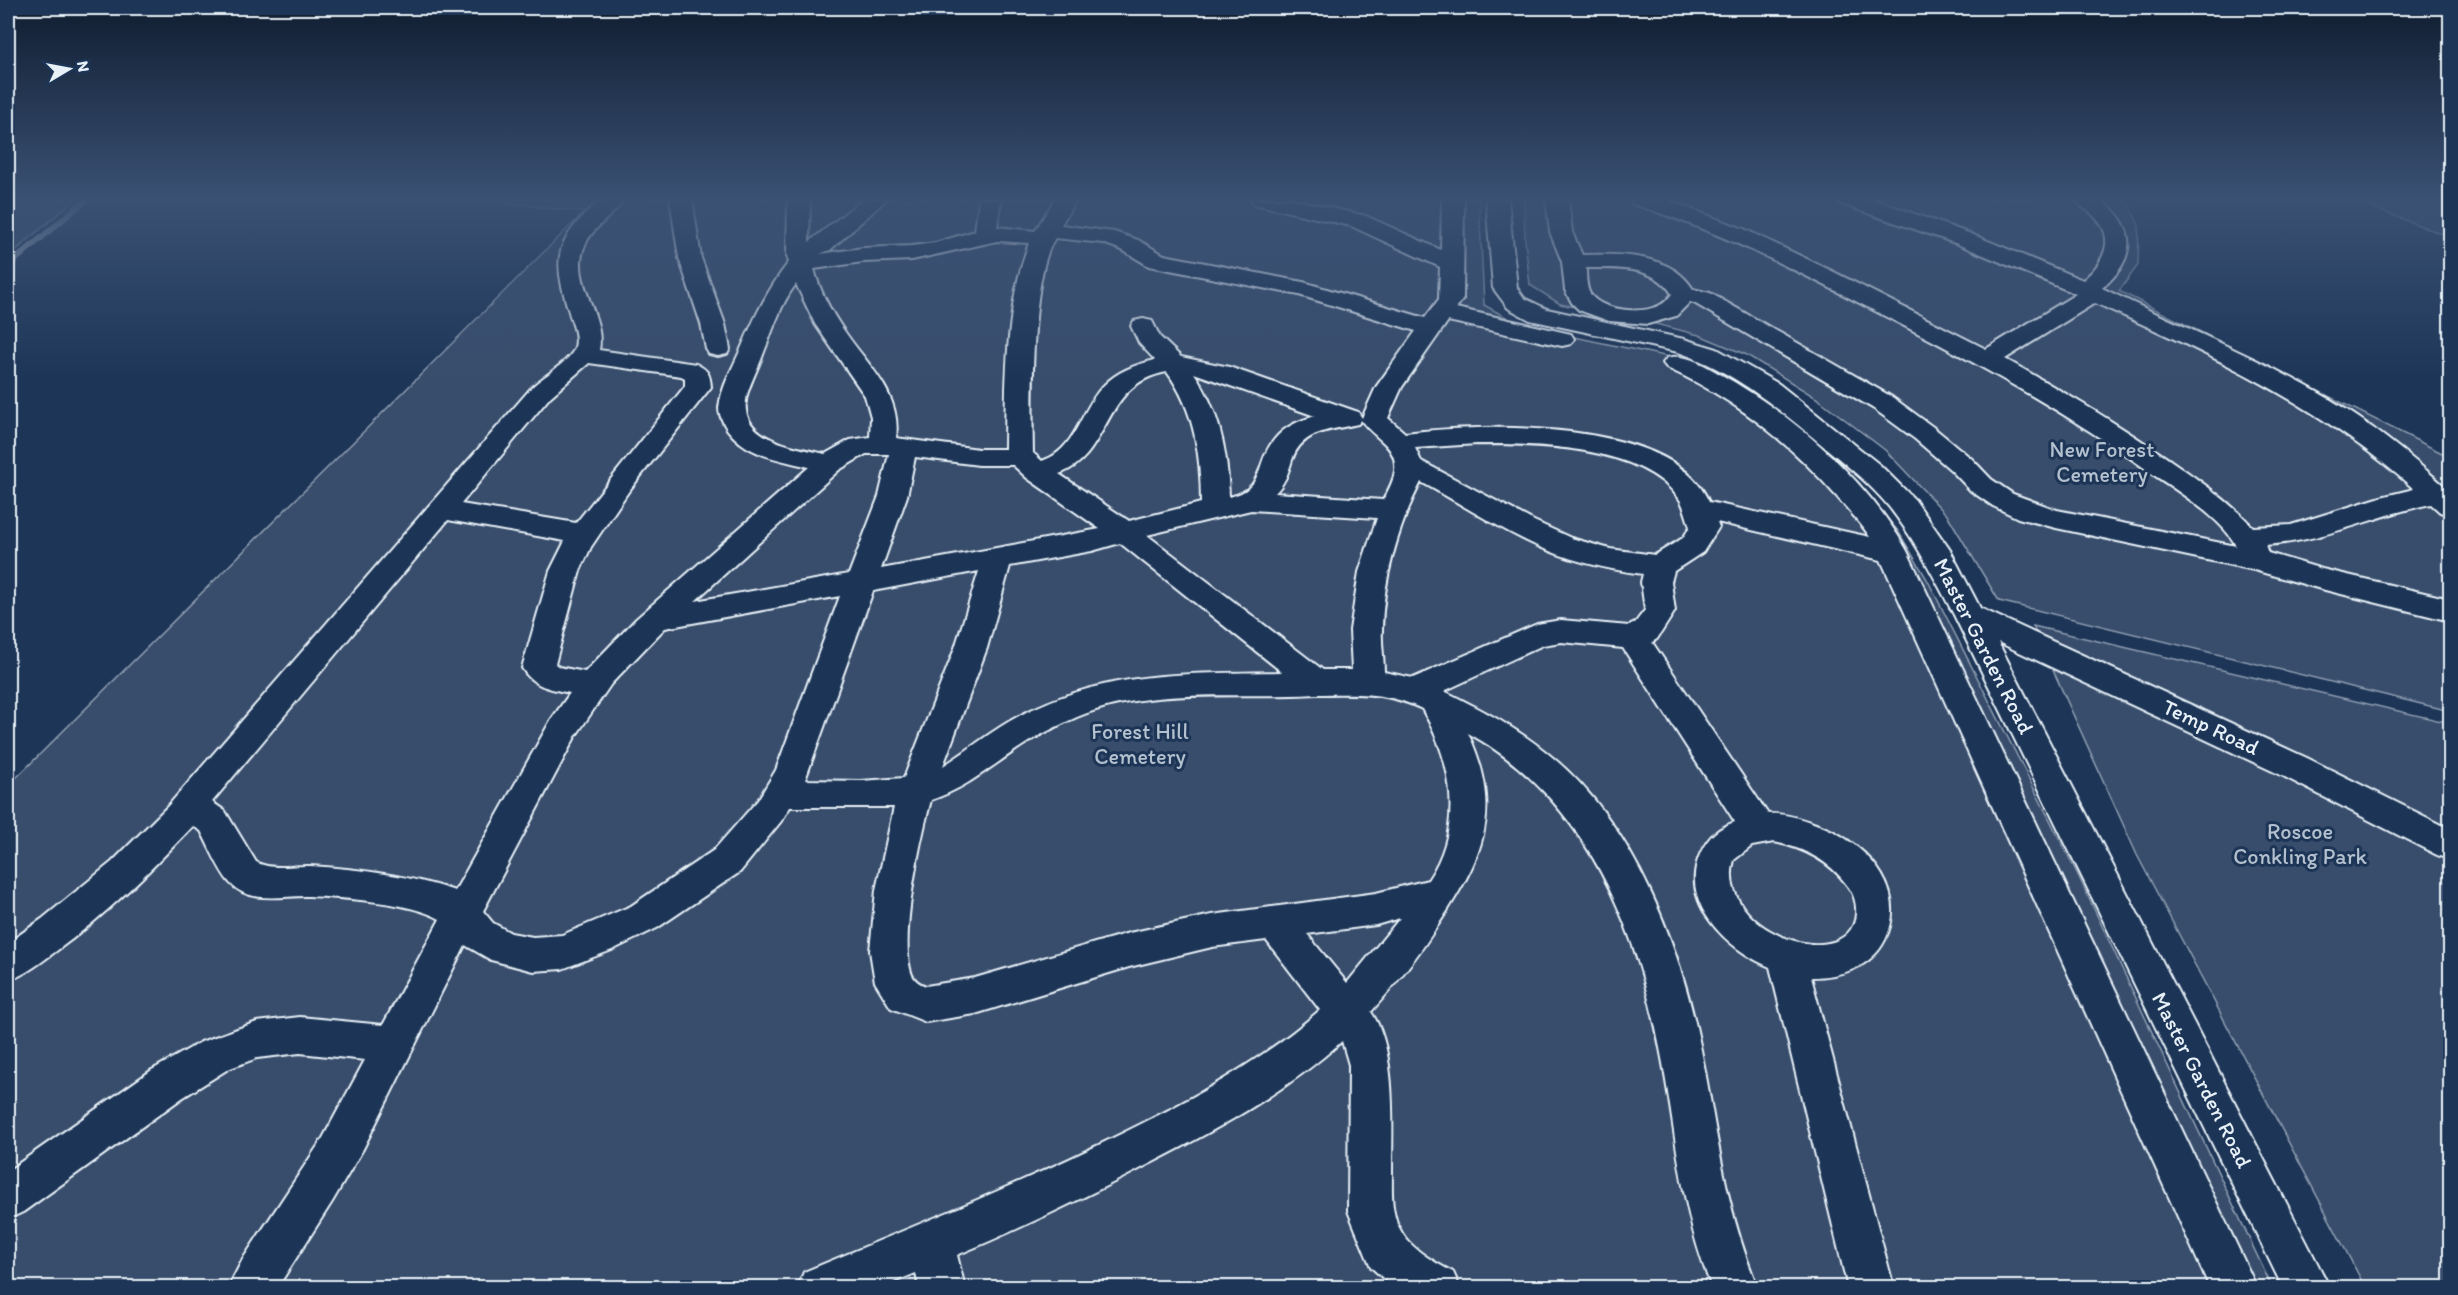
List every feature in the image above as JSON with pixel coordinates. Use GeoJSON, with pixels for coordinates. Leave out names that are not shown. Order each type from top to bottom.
{"type":"FeatureCollection","features":[{"type":"Feature","properties":{"kind":"street"},"geometry":{"type":"LineString","coordinates":[[8,964],[55,931],[126,873],[190,805],[542,392],[586,351],[588,339],[572,289],[570,259]]}},
{"type":"Feature","properties":{"kind":"street"},"geometry":{"type":"LineString","coordinates":[[593,686],[550,677],[538,668],[540,651],[559,597],[565,571],[583,534],[652,442],[698,387],[713,324],[690,259]]}},
{"type":"Feature","properties":{"kind":"street"},"geometry":{"type":"LineString","coordinates":[[799,260],[806,259]]}},
{"type":"Feature","properties":{"kind":"street"},"geometry":{"type":"LineString","coordinates":[[1028,463],[1023,352],[1035,259]]}},
{"type":"Feature","properties":{"kind":"street"},"geometry":{"type":"LineString","coordinates":[[1154,259],[1303,289],[1435,320],[1671,362],[1699,372],[1734,393],[1794,439],[1837,480],[1877,526],[1891,552],[2234,1287]]}},
{"type":"Feature","properties":{"kind":"street"},"geometry":{"type":"LineString","coordinates":[[1443,259],[1451,263]]}},
{"type":"Feature","properties":{"kind":"street"},"geometry":{"type":"LineString","coordinates":[[1374,420],[1389,387],[1451,299],[1451,259]]}},
{"type":"Feature","properties":{"kind":"street","name":"Master Garden Road"},"geometry":{"type":"LineString","coordinates":[[1502,259],[1505,288],[1516,303],[1539,315],[1673,344],[1708,354],[1770,389],[1870,471],[1905,507],[1935,550],[2307,1287]]}},
{"type":"Feature","properties":{"kind":"street"},"geometry":{"type":"LineString","coordinates":[[1790,259],[1987,359],[2078,410],[2222,513],[2251,549]]}},
{"type":"Feature","properties":{"kind":"street"},"geometry":{"type":"LineString","coordinates":[[2015,259],[2090,291],[2266,375],[2322,406],[2374,441],[2444,500]]}},
{"type":"Feature","properties":{"kind":"street"},"geometry":{"type":"LineString","coordinates":[[1987,359],[2090,291],[2114,259]]}},
{"type":"Feature","properties":{"kind":"street"},"geometry":{"type":"LineString","coordinates":[[799,260],[782,286],[759,334],[734,394],[732,411],[738,425],[749,437],[766,448],[829,464]]}},
{"type":"Feature","properties":{"kind":"street"},"geometry":{"type":"LineString","coordinates":[[190,805],[213,820],[243,873],[259,882],[308,882],[397,890],[444,903],[463,914],[480,935],[504,948],[532,954],[562,952],[644,917],[727,861],[770,810],[792,772],[892,496],[893,446],[881,397],[829,324],[810,291],[799,260]]}},
{"type":"Feature","properties":{"kind":"street"},"geometry":{"type":"LineString","coordinates":[[1573,262],[1617,262],[1655,269],[1672,278],[1681,286],[1684,294],[1667,312],[1652,316],[1629,316],[1608,312],[1580,299],[1576,288],[1573,262]]}},
{"type":"Feature","properties":{"kind":"street"},"geometry":{"type":"LineString","coordinates":[[1684,294],[1702,298],[1883,403],[1924,433],[1962,465],[1981,485],[2003,500],[2028,511],[2056,519],[2251,549],[2321,579],[2451,609]]}},
{"type":"Feature","properties":{"kind":"street"},"geometry":{"type":"LineString","coordinates":[[1129,378],[1144,352],[1144,331],[1174,365],[1197,402],[1213,458],[1215,508]]}},
{"type":"Feature","properties":{"kind":"street"},"geometry":{"type":"LineString","coordinates":[[582,355],[687,369],[705,365],[741,339],[759,334]]}},
{"type":"Feature","properties":{"kind":"street"},"geometry":{"type":"LineString","coordinates":[[251,1287],[364,1110],[394,1045],[463,914],[563,729],[593,686],[656,619],[829,464],[860,446],[893,446],[1028,463],[1064,463],[1075,453],[1111,393],[1129,378],[1142,371],[1174,365],[1188,364],[1220,372],[1346,418]]}},
{"type":"Feature","properties":{"kind":"street"},"geometry":{"type":"LineString","coordinates":[[705,365],[739,381]]}},
{"type":"Feature","properties":{"kind":"street"},"geometry":{"type":"LineString","coordinates":[[1270,495],[1283,446],[1297,432],[1323,422],[1346,418],[1374,420],[1405,454],[1433,476],[1561,544],[1658,574]]}},
{"type":"Feature","properties":{"kind":"street"},"geometry":{"type":"LineString","coordinates":[[1405,454],[1461,436],[1547,438],[1600,443],[1627,450],[1648,460],[1691,493],[1703,511],[1705,527],[1694,544],[1658,574]]}},
{"type":"Feature","properties":{"kind":"street"},"geometry":{"type":"LineString","coordinates":[[1369,682],[1366,630],[1374,572],[1393,510],[1409,478],[1405,454]]}},
{"type":"Feature","properties":{"kind":"street"},"geometry":{"type":"LineString","coordinates":[[1028,463],[1125,532],[1316,682]]}},
{"type":"Feature","properties":{"kind":"street"},"geometry":{"type":"LineString","coordinates":[[656,619],[1092,541],[1168,519],[1270,495],[1393,510]]}},
{"type":"Feature","properties":{"kind":"street"},"geometry":{"type":"LineString","coordinates":[[2251,549],[2391,502],[2444,500]]}},
{"type":"Feature","properties":{"kind":"street"},"geometry":{"type":"LineString","coordinates":[[441,510],[583,534]]}},
{"type":"Feature","properties":{"kind":"street"},"geometry":{"type":"LineString","coordinates":[[1703,511],[1727,514],[1891,552]]}},
{"type":"Feature","properties":{"kind":"street"},"geometry":{"type":"LineString","coordinates":[[998,557],[971,648],[916,792],[894,890],[889,951],[894,982],[906,996],[926,1004],[975,996],[1170,940],[1212,931],[1376,909],[1440,892]]}},
{"type":"Feature","properties":{"kind":"street"},"geometry":{"type":"LineString","coordinates":[[1423,696],[1537,635],[1561,631],[1633,638],[1646,631],[1660,611],[1658,574]]}},
{"type":"Feature","properties":{"kind":"street","name":"Temp Road"},"geometry":{"type":"LineString","coordinates":[[1968,615],[2263,752],[2451,845]]}},
{"type":"Feature","properties":{"kind":"street"},"geometry":{"type":"LineString","coordinates":[[1633,638],[1759,830]]}},
{"type":"Feature","properties":{"kind":"street"},"geometry":{"type":"LineString","coordinates":[[780,793],[916,792],[941,783],[1005,740],[1050,715],[1127,690],[1173,685],[1369,682],[1404,688],[1478,721],[1513,743],[1550,774],[1574,799],[1595,827],[1632,889],[1666,981],[1681,1050],[1701,1181],[1721,1258],[1735,1287]]}},
{"type":"Feature","properties":{"kind":"street"},"geometry":{"type":"LineString","coordinates":[[820,1287],[916,1251],[1119,1158],[1214,1108],[1300,1052],[1347,1011],[1391,962],[1440,892],[1462,853],[1468,814],[1467,777],[1458,745],[1446,719],[1423,696]]}},
{"type":"Feature","properties":{"kind":"street"},"geometry":{"type":"LineString","coordinates":[[1774,828],[1801,833],[1827,844],[1850,861],[1866,882],[1874,903],[1874,924],[1865,941],[1849,954],[1826,960],[1800,959],[1786,955],[1774,952],[1749,938],[1736,926],[1717,899],[1712,877],[1716,856],[1730,840],[1749,831],[1774,828]]}},
{"type":"Feature","properties":{"kind":"street"},"geometry":{"type":"LineString","coordinates":[[1274,922],[1359,1028],[1369,1065],[1370,1211],[1387,1251],[1418,1279],[1437,1287]]}},
{"type":"Feature","properties":{"kind":"street"},"geometry":{"type":"LineString","coordinates":[[1786,955],[1871,1287]]}},
{"type":"Feature","properties":{"kind":"street"},"geometry":{"type":"LineString","coordinates":[[8,1197],[167,1084],[215,1055],[257,1040],[300,1035],[394,1045]]}},
{"type":"Feature","properties":{"kind":"street"},"geometry":{"type":"LineString","coordinates":[[868,1287],[916,1251]]}},
{"type":"Feature","properties":{"kind":"street"},"geometry":{"type":"LineString","coordinates":[[916,1251],[942,1287]]}},
{"type":"Feature","properties":{"kind":"green space","name":"Forest Hill Cemetery"},"geometry":{"type":"Polygon","coordinates":[[[536,259],[1482,259],[1484,305],[1522,326],[1674,358],[1748,390],[1815,442],[1865,492],[1898,531],[1927,579],[2078,875],[2272,1287],[8,1288],[8,786],[536,259]]]}},
{"type":"Feature","properties":{"kind":"green space","name":"New Forest Cemetery"},"geometry":{"type":"Polygon","coordinates":[[[1527,259],[2138,259],[2138,265],[2119,291],[2450,457],[2450,711],[1999,601],[1948,516],[1885,450],[1818,399],[1747,355],[1699,335],[1560,304],[1530,285],[1527,259]]]}},
{"type":"Feature","properties":{"kind":"green space","name":"Roscoe Conkling Park"},"geometry":{"type":"Polygon","coordinates":[[[2033,626],[2450,723],[2450,1287],[2365,1287],[2137,855],[2033,626]]]}},
{"type":"Feature","properties":{"kind":"waterway"},"geometry":{"type":"LineString","coordinates":[[8,266],[16,259]]}}]}
